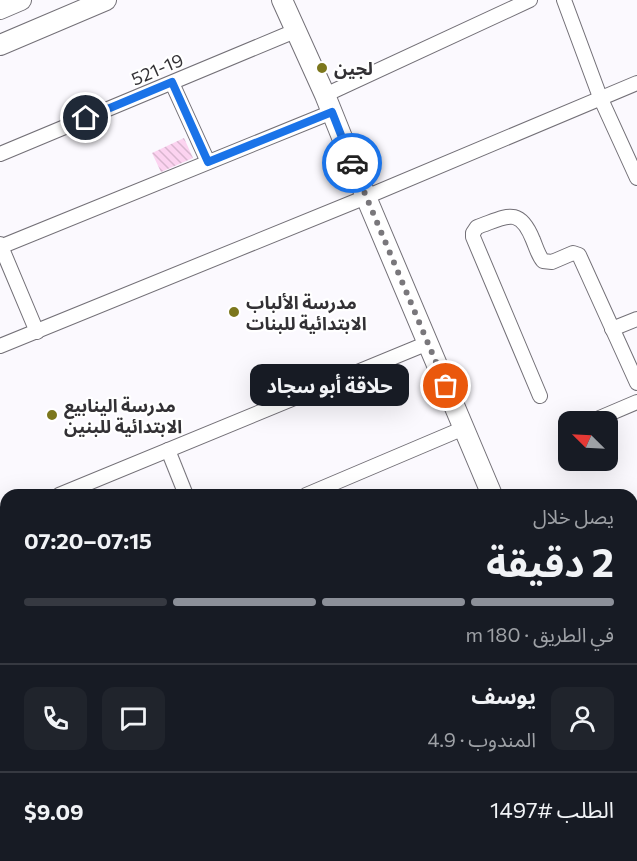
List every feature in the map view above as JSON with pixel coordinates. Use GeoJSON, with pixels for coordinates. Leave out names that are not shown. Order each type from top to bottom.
{"type":"FeatureCollection","features":[{"type":"Feature","properties":{"kind":"street"},"geometry":{"type":"LineString","coordinates":[[0,9],[21,0]]}},
{"type":"Feature","properties":{"kind":"street"},"geometry":{"type":"LineString","coordinates":[[0,45],[106,0]]}},
{"type":"Feature","properties":{"kind":"street"},"geometry":{"type":"LineString","coordinates":[[282,0],[328,103],[489,489]]}},
{"type":"Feature","properties":{"kind":"street"},"geometry":{"type":"LineString","coordinates":[[37,332],[0,246],[208,162],[530,0]]}},
{"type":"Feature","properties":{"kind":"street"},"geometry":{"type":"LineString","coordinates":[[564,0],[600,97],[637,178]]}},
{"type":"Feature","properties":{"kind":"street","name":"521-19"},"geometry":{"type":"LineString","coordinates":[[0,154],[295,31]]}},
{"type":"Feature","properties":{"kind":"street"},"geometry":{"type":"LineString","coordinates":[[172,82],[208,162]]}},
{"type":"Feature","properties":{"kind":"street"},"geometry":{"type":"LineString","coordinates":[[0,346],[366,197],[637,83]]}},
{"type":"Feature","properties":{"kind":"street"},"geometry":{"type":"LineString","coordinates":[[540,396],[473,237],[477,226],[509,216],[527,225],[543,261],[552,262],[573,253],[579,255],[637,383]]}},
{"type":"Feature","properties":{"kind":"street"},"geometry":{"type":"LineString","coordinates":[[612,329],[637,319]]}},
{"type":"Feature","properties":{"kind":"street"},"geometry":{"type":"LineString","coordinates":[[74,489],[428,343]]}},
{"type":"Feature","properties":{"kind":"street"},"geometry":{"type":"LineString","coordinates":[[616,411],[637,402]]}},
{"type":"Feature","properties":{"kind":"street"},"geometry":{"type":"LineString","coordinates":[[320,489],[464,428]]}},
{"type":"Feature","properties":{"kind":"street"},"geometry":{"type":"LineString","coordinates":[[168,450],[184,489]]}},
{"type":"Feature","properties":{"kind":"building"},"geometry":{"type":"Polygon","coordinates":[[[184,138],[193,158],[161,172],[152,153],[184,138]]]}},
{"type":"Feature","properties":{"kind":"way so far"},"geometry":{"type":"LineString","coordinates":[[352,163],[446,386]]}},
{"type":"Feature","properties":{"kind":"place","name":"لجين"},"geometry":{"type":"Point","coordinates":[322,68]}},
{"type":"Feature","properties":{"kind":"place","name":"مدرسة الألباب الابتدائية للبنات"},"geometry":{"type":"Point","coordinates":[234,312]}},
{"type":"Feature","properties":{"kind":"place","name":"حلاقة أبو سجاد"},"geometry":{"type":"Point","coordinates":[446,386]}},
{"type":"Feature","properties":{"kind":"place","name":"مدرسة الينابيع الابتدائية للبنين"},"geometry":{"type":"Point","coordinates":[52,415]}},
{"type":"Feature","properties":{"kind":"route"},"geometry":{"type":"LineString","coordinates":[[86,118],[172,82],[208,162],[332,112],[352,163]]}}]}
